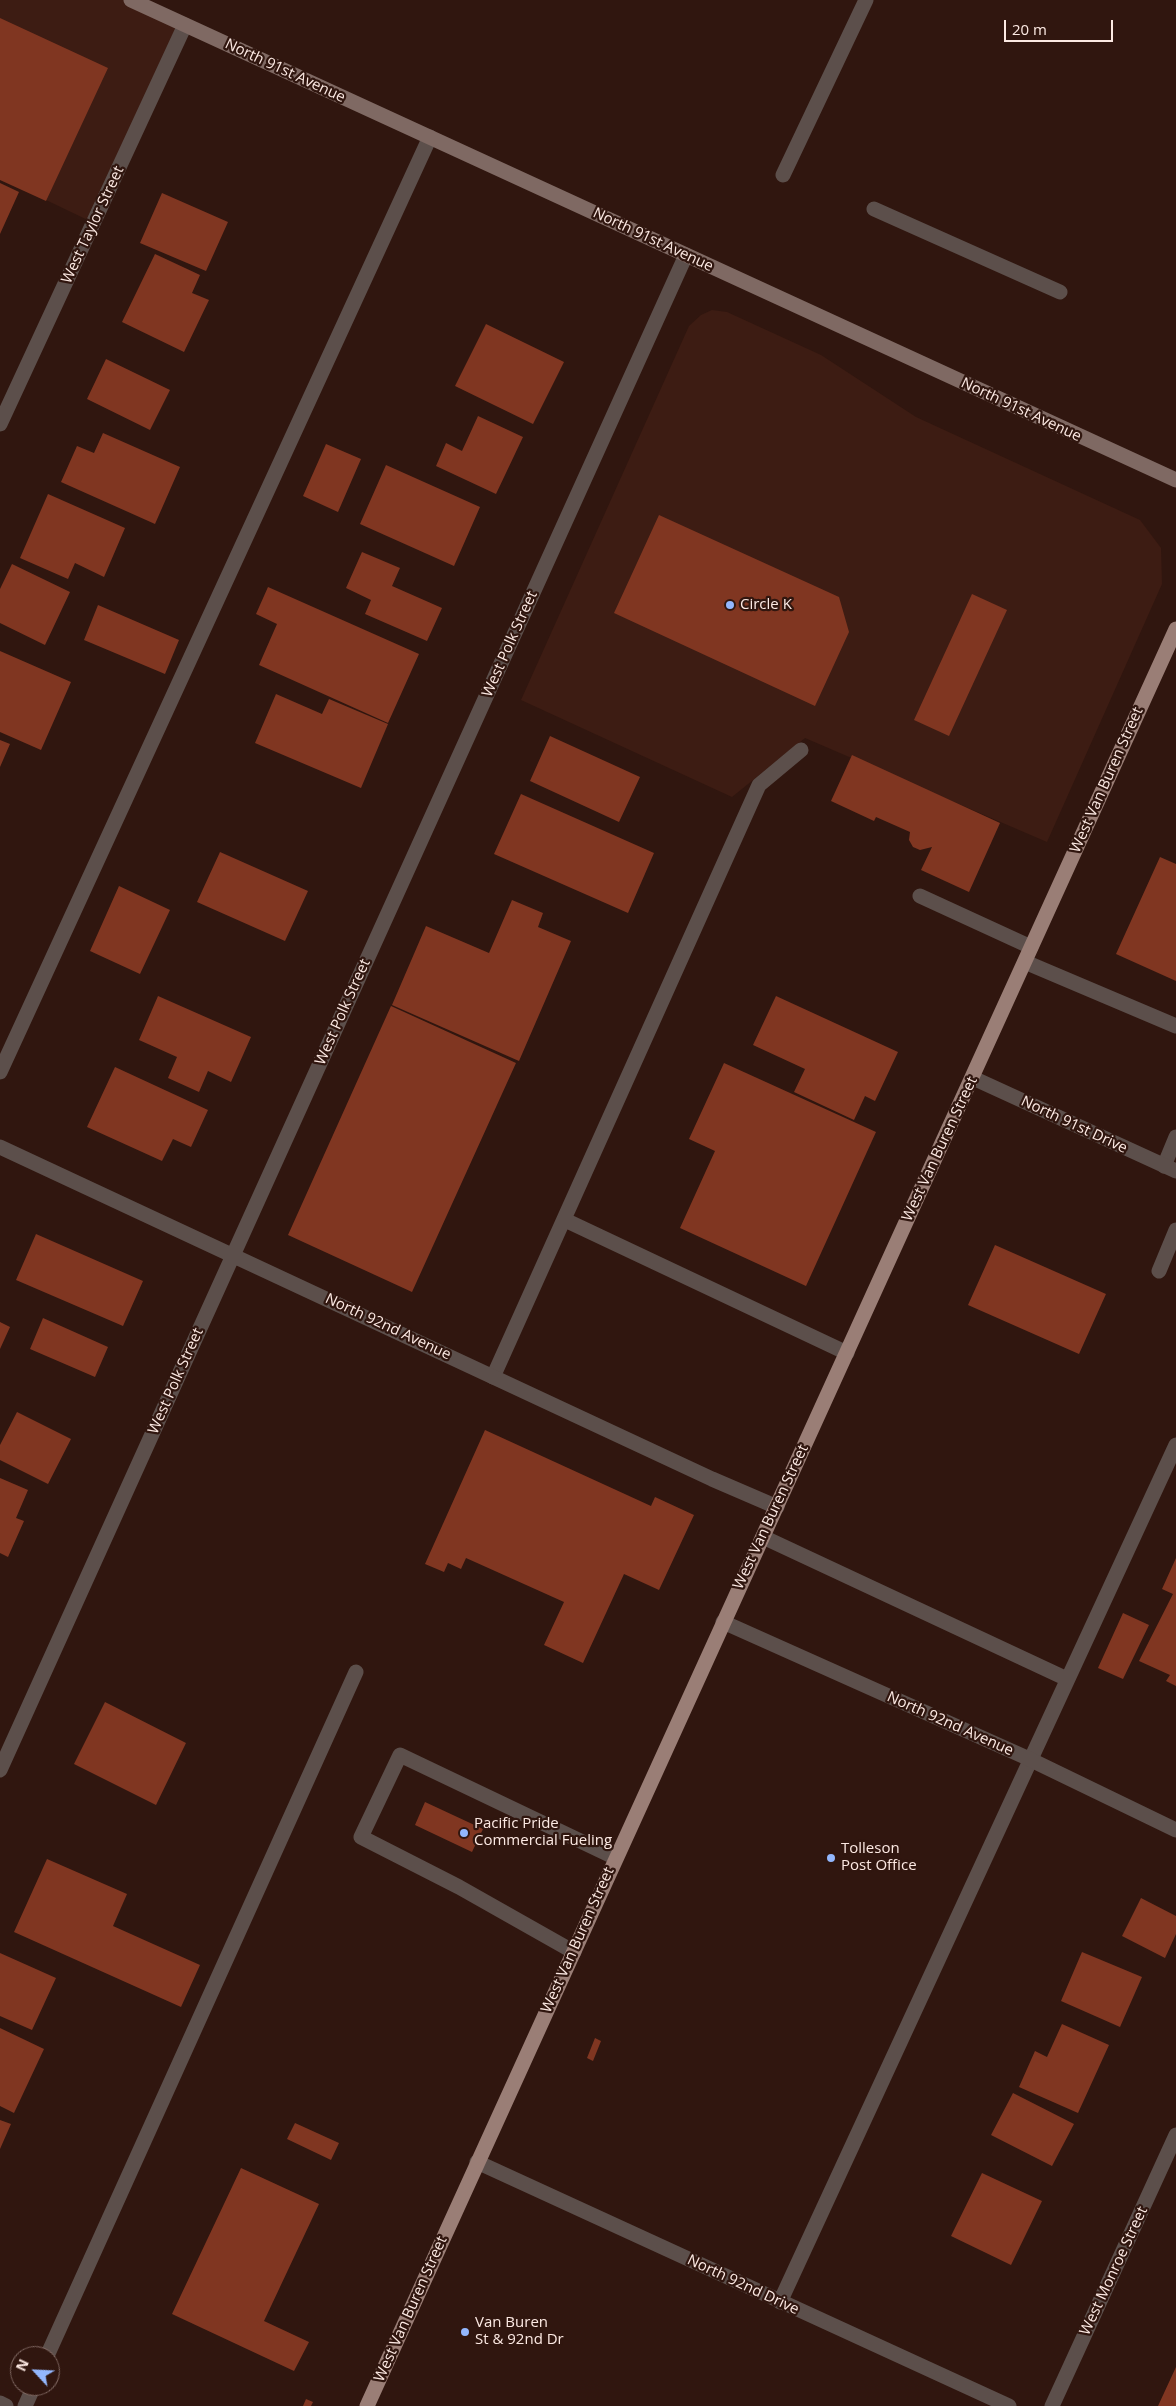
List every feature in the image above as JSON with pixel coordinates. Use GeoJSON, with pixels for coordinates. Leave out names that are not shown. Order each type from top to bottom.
{"type":"FeatureCollection","features":[{"type":"Feature","properties":{"kind":"main road","name":"North 91st Avenue"},"geometry":{"type":"LineString","coordinates":[[131,0],[146,3],[185,25],[1176,480]]}},
{"type":"Feature","properties":{"kind":"main road","name":"West Van Buren Street"},"geometry":{"type":"LineString","coordinates":[[367,2406],[1176,629]]}},
{"type":"Feature","properties":{"kind":"street"},"geometry":{"type":"LineString","coordinates":[[783,175],[866,0]]}},
{"type":"Feature","properties":{"kind":"street","name":"West Taylor Street"},"geometry":{"type":"LineString","coordinates":[[0,424],[185,25]]}},
{"type":"Feature","properties":{"kind":"street"},"geometry":{"type":"LineString","coordinates":[[0,1072],[430,138]]}},
{"type":"Feature","properties":{"kind":"street"},"geometry":{"type":"LineString","coordinates":[[874,209],[1060,292]]}},
{"type":"Feature","properties":{"kind":"street","name":"West Polk Street"},"geometry":{"type":"LineString","coordinates":[[0,1770],[686,255]]}},
{"type":"Feature","properties":{"kind":"street"},"geometry":{"type":"LineString","coordinates":[[493,1376],[565,1220],[759,785],[801,750]]}},
{"type":"Feature","properties":{"kind":"street"},"geometry":{"type":"LineString","coordinates":[[920,896],[1031,947]]}},
{"type":"Feature","properties":{"kind":"street"},"geometry":{"type":"LineString","coordinates":[[1024,962],[1176,1026]]}},
{"type":"Feature","properties":{"kind":"street","name":"North 91st Drive"},"geometry":{"type":"LineString","coordinates":[[973,1078],[1170,1168]]}},
{"type":"Feature","properties":{"kind":"street"},"geometry":{"type":"LineString","coordinates":[[1170,1168],[1176,1137]]}},
{"type":"Feature","properties":{"kind":"street","name":"North 92nd Avenue"},"geometry":{"type":"LineString","coordinates":[[0,1147],[777,1507]]}},
{"type":"Feature","properties":{"kind":"street"},"geometry":{"type":"LineString","coordinates":[[565,1220],[847,1353]]}},
{"type":"Feature","properties":{"kind":"street"},"geometry":{"type":"LineString","coordinates":[[1159,1271],[1176,1230]]}},
{"type":"Feature","properties":{"kind":"street"},"geometry":{"type":"LineString","coordinates":[[780,2302],[1176,1445]]}},
{"type":"Feature","properties":{"kind":"street"},"geometry":{"type":"LineString","coordinates":[[763,1538],[1067,1679]]}},
{"type":"Feature","properties":{"kind":"street","name":"North 92nd Avenue"},"geometry":{"type":"LineString","coordinates":[[723,1622],[1030,1760],[1176,1830]]}},
{"type":"Feature","properties":{"kind":"street"},"geometry":{"type":"LineString","coordinates":[[52,2346],[356,1672]]}},
{"type":"Feature","properties":{"kind":"street"},"geometry":{"type":"LineString","coordinates":[[574,1952],[459,1887],[362,1837],[400,1755],[616,1858]]}},
{"type":"Feature","properties":{"kind":"street","name":"West Monroe Street"},"geometry":{"type":"LineString","coordinates":[[1052,2406],[1176,2135]]}},
{"type":"Feature","properties":{"kind":"street","name":"North 92nd Drive"},"geometry":{"type":"LineString","coordinates":[[477,2162],[1010,2406]]}},
{"type":"Feature","properties":{"kind":"street"},"geometry":{"type":"LineString","coordinates":[[0,2404],[6,2406]]}},
{"type":"Feature","properties":{"kind":"shaded area"},"geometry":{"type":"Polygon","coordinates":[[[0,0],[131,0],[185,25],[94,223],[0,178],[0,0]]]}},
{"type":"Feature","properties":{"kind":"shaded area"},"geometry":{"type":"Polygon","coordinates":[[[712,310],[727,312],[821,355],[916,417],[1140,520],[1161,548],[1162,584],[1047,842],[805,738],[732,797],[521,700],[689,326],[701,315],[712,310]]]}},
{"type":"Feature","properties":{"kind":"building"},"geometry":{"type":"Polygon","coordinates":[[[0,18],[108,68],[46,201],[0,180],[0,18]]]}},
{"type":"Feature","properties":{"kind":"building"},"geometry":{"type":"Polygon","coordinates":[[[0,183],[19,192],[0,234],[0,183]]]}},
{"type":"Feature","properties":{"kind":"building"},"geometry":{"type":"Polygon","coordinates":[[[162,193],[228,222],[206,271],[140,243],[162,193]]]}},
{"type":"Feature","properties":{"kind":"building"},"geometry":{"type":"Polygon","coordinates":[[[155,254],[200,275],[192,293],[209,300],[184,352],[122,322],[155,254]]]}},
{"type":"Feature","properties":{"kind":"building"},"geometry":{"type":"Polygon","coordinates":[[[486,324],[564,362],[533,424],[455,386],[486,324]]]}},
{"type":"Feature","properties":{"kind":"building"},"geometry":{"type":"Polygon","coordinates":[[[106,359],[170,390],[150,430],[87,399],[106,359]]]}},
{"type":"Feature","properties":{"kind":"building"},"geometry":{"type":"Polygon","coordinates":[[[478,416],[523,437],[496,494],[436,466],[446,443],[462,451],[478,416]]]}},
{"type":"Feature","properties":{"kind":"building"},"geometry":{"type":"Polygon","coordinates":[[[103,433],[180,467],[155,524],[61,482],[77,446],[94,453],[103,433]]]}},
{"type":"Feature","properties":{"kind":"building"},"geometry":{"type":"Polygon","coordinates":[[[326,444],[361,459],[338,512],[303,496],[326,444]]]}},
{"type":"Feature","properties":{"kind":"building"},"geometry":{"type":"Polygon","coordinates":[[[386,465],[480,507],[454,566],[360,524],[386,465]]]}},
{"type":"Feature","properties":{"kind":"building"},"geometry":{"type":"Polygon","coordinates":[[[48,494],[125,528],[104,577],[75,563],[68,579],[20,558],[48,494]]]}},
{"type":"Feature","properties":{"kind":"building","name":"Circle K"},"geometry":{"type":"Polygon","coordinates":[[[659,515],[839,597],[849,632],[815,706],[614,613],[659,515]]]}},
{"type":"Feature","properties":{"kind":"building"},"geometry":{"type":"Polygon","coordinates":[[[362,552],[400,568],[392,586],[442,608],[427,641],[365,614],[371,600],[346,588],[362,552]]]}},
{"type":"Feature","properties":{"kind":"building"},"geometry":{"type":"Polygon","coordinates":[[[12,564],[70,592],[45,645],[0,623],[0,589],[12,564]]]}},
{"type":"Feature","properties":{"kind":"building"},"geometry":{"type":"Polygon","coordinates":[[[268,587],[419,654],[388,723],[259,665],[277,624],[256,614],[268,587]]]}},
{"type":"Feature","properties":{"kind":"building"},"geometry":{"type":"Polygon","coordinates":[[[972,594],[1007,610],[949,736],[914,720],[972,594]]]}},
{"type":"Feature","properties":{"kind":"building"},"geometry":{"type":"Polygon","coordinates":[[[98,605],[179,640],[165,674],[84,640],[98,605]]]}},
{"type":"Feature","properties":{"kind":"building"},"geometry":{"type":"Polygon","coordinates":[[[0,651],[71,682],[41,750],[0,732],[0,651]]]}},
{"type":"Feature","properties":{"kind":"building"},"geometry":{"type":"Polygon","coordinates":[[[276,694],[322,714],[329,699],[388,724],[361,788],[255,743],[276,694]]]}},
{"type":"Feature","properties":{"kind":"building"},"geometry":{"type":"Polygon","coordinates":[[[550,736],[640,777],[619,822],[530,781],[550,736]]]}},
{"type":"Feature","properties":{"kind":"building"},"geometry":{"type":"Polygon","coordinates":[[[0,740],[10,744],[0,767],[0,740]]]}},
{"type":"Feature","properties":{"kind":"building"},"geometry":{"type":"Polygon","coordinates":[[[852,755],[1000,823],[969,892],[921,870],[932,847],[920,850],[913,847],[909,840],[910,832],[876,817],[874,821],[831,801],[852,755]]]}},
{"type":"Feature","properties":{"kind":"building"},"geometry":{"type":"Polygon","coordinates":[[[521,794],[654,853],[628,913],[494,854],[521,794]]]}},
{"type":"Feature","properties":{"kind":"building"},"geometry":{"type":"Polygon","coordinates":[[[220,852],[308,891],[285,941],[197,902],[220,852]]]}},
{"type":"Feature","properties":{"kind":"building"},"geometry":{"type":"Polygon","coordinates":[[[1160,857],[1176,864],[1176,981],[1116,954],[1160,857]]]}},
{"type":"Feature","properties":{"kind":"building"},"geometry":{"type":"Polygon","coordinates":[[[119,886],[170,910],[140,974],[90,951],[119,886]]]}},
{"type":"Feature","properties":{"kind":"building"},"geometry":{"type":"Polygon","coordinates":[[[512,900],[543,913],[538,927],[571,941],[519,1061],[392,1005],[426,926],[489,953],[512,900]]]}},
{"type":"Feature","properties":{"kind":"building"},"geometry":{"type":"Polygon","coordinates":[[[158,996],[251,1037],[231,1082],[208,1071],[199,1092],[168,1078],[177,1057],[139,1040],[158,996]]]}},
{"type":"Feature","properties":{"kind":"building"},"geometry":{"type":"Polygon","coordinates":[[[776,996],[898,1052],[875,1101],[865,1096],[854,1120],[794,1092],[805,1069],[753,1045],[776,996]]]}},
{"type":"Feature","properties":{"kind":"building"},"geometry":{"type":"Polygon","coordinates":[[[391,1006],[516,1063],[412,1292],[288,1235],[391,1006]]]}},
{"type":"Feature","properties":{"kind":"building"},"geometry":{"type":"Polygon","coordinates":[[[724,1063],[876,1132],[806,1286],[680,1228],[715,1151],[689,1139],[724,1063]]]}},
{"type":"Feature","properties":{"kind":"building"},"geometry":{"type":"Polygon","coordinates":[[[115,1067],[208,1110],[191,1147],[173,1139],[162,1161],[87,1127],[115,1067]]]}},
{"type":"Feature","properties":{"kind":"building"},"geometry":{"type":"Polygon","coordinates":[[[36,1234],[143,1281],[123,1326],[16,1280],[36,1234]]]}},
{"type":"Feature","properties":{"kind":"building"},"geometry":{"type":"Polygon","coordinates":[[[995,1245],[1106,1294],[1079,1354],[968,1305],[995,1245]]]}},
{"type":"Feature","properties":{"kind":"building"},"geometry":{"type":"Polygon","coordinates":[[[43,1318],[108,1347],[95,1377],[30,1349],[43,1318]]]}},
{"type":"Feature","properties":{"kind":"building"},"geometry":{"type":"Polygon","coordinates":[[[0,1322],[10,1327],[0,1349],[0,1322]]]}},
{"type":"Feature","properties":{"kind":"building"},"geometry":{"type":"Polygon","coordinates":[[[17,1412],[71,1439],[48,1484],[0,1460],[0,1445],[17,1412]]]}},
{"type":"Feature","properties":{"kind":"building"},"geometry":{"type":"Polygon","coordinates":[[[485,1430],[651,1506],[655,1497],[694,1515],[659,1590],[624,1574],[583,1663],[544,1645],[564,1602],[466,1558],[461,1569],[448,1563],[444,1572],[425,1564],[485,1430]]]}},
{"type":"Feature","properties":{"kind":"building"},"geometry":{"type":"Polygon","coordinates":[[[0,1478],[28,1490],[16,1518],[24,1521],[8,1557],[0,1553],[0,1478]]]}},
{"type":"Feature","properties":{"kind":"building"},"geometry":{"type":"Polygon","coordinates":[[[1176,1558],[1176,1686],[1166,1681],[1170,1675],[1139,1661],[1173,1594],[1162,1589],[1176,1558]]]}},
{"type":"Feature","properties":{"kind":"building"},"geometry":{"type":"Polygon","coordinates":[[[1123,1613],[1149,1625],[1123,1679],[1098,1668],[1123,1613]]]}},
{"type":"Feature","properties":{"kind":"building"},"geometry":{"type":"Polygon","coordinates":[[[105,1702],[186,1743],[156,1805],[74,1764],[105,1702]]]}},
{"type":"Feature","properties":{"kind":"building"},"geometry":{"type":"Polygon","coordinates":[[[425,1802],[483,1829],[472,1852],[415,1825],[425,1802]]]}},
{"type":"Feature","properties":{"kind":"building"},"geometry":{"type":"Polygon","coordinates":[[[47,1859],[127,1894],[113,1926],[200,1965],[181,2007],[14,1932],[47,1859]]]}},
{"type":"Feature","properties":{"kind":"building"},"geometry":{"type":"Polygon","coordinates":[[[1141,1898],[1176,1916],[1176,1934],[1165,1958],[1122,1936],[1141,1898]]]}},
{"type":"Feature","properties":{"kind":"building"},"geometry":{"type":"Polygon","coordinates":[[[1082,1952],[1142,1977],[1120,2027],[1061,2001],[1082,1952]]]}},
{"type":"Feature","properties":{"kind":"building"},"geometry":{"type":"Polygon","coordinates":[[[0,1953],[56,1978],[32,2030],[0,2016],[0,1953]]]}},
{"type":"Feature","properties":{"kind":"building"},"geometry":{"type":"Polygon","coordinates":[[[1062,2024],[1109,2045],[1078,2113],[1019,2087],[1035,2051],[1047,2057],[1062,2024]]]}},
{"type":"Feature","properties":{"kind":"building"},"geometry":{"type":"Polygon","coordinates":[[[0,2028],[44,2049],[14,2113],[0,2106],[0,2028]]]}},
{"type":"Feature","properties":{"kind":"building"},"geometry":{"type":"Polygon","coordinates":[[[595,2038],[601,2041],[593,2061],[587,2058],[595,2038]]]}},
{"type":"Feature","properties":{"kind":"building"},"geometry":{"type":"Polygon","coordinates":[[[1013,2093],[1074,2124],[1052,2166],[991,2135],[1013,2093]]]}},
{"type":"Feature","properties":{"kind":"building"},"geometry":{"type":"Polygon","coordinates":[[[0,2120],[11,2124],[0,2149],[0,2120]]]}},
{"type":"Feature","properties":{"kind":"building"},"geometry":{"type":"Polygon","coordinates":[[[295,2123],[339,2143],[331,2160],[287,2139],[295,2123]]]}},
{"type":"Feature","properties":{"kind":"building"},"geometry":{"type":"Polygon","coordinates":[[[241,2168],[319,2204],[264,2321],[309,2342],[294,2371],[172,2314],[241,2168]]]}},
{"type":"Feature","properties":{"kind":"building"},"geometry":{"type":"Polygon","coordinates":[[[982,2173],[1042,2201],[1011,2265],[951,2236],[982,2173]]]}},
{"type":"Feature","properties":{"kind":"building"},"geometry":{"type":"Polygon","coordinates":[[[1176,2367],[1176,2406],[1158,2406],[1176,2367]]]}},
{"type":"Feature","properties":{"kind":"building"},"geometry":{"type":"Polygon","coordinates":[[[306,2399],[313,2402],[311,2406],[303,2406],[306,2399]]]}},
{"type":"Feature","properties":{"kind":"place","name":"Circle K"},"geometry":{"type":"Point","coordinates":[730,605]}},
{"type":"Feature","properties":{"kind":"place","name":"Pacific Pride Commercial Fueling"},"geometry":{"type":"Point","coordinates":[464,1833]}},
{"type":"Feature","properties":{"kind":"place","name":"Tolleson Post Office"},"geometry":{"type":"Point","coordinates":[831,1858]}},
{"type":"Feature","properties":{"kind":"place","name":"Van Buren St & 92nd Dr"},"geometry":{"type":"Point","coordinates":[465,2332]}}]}
